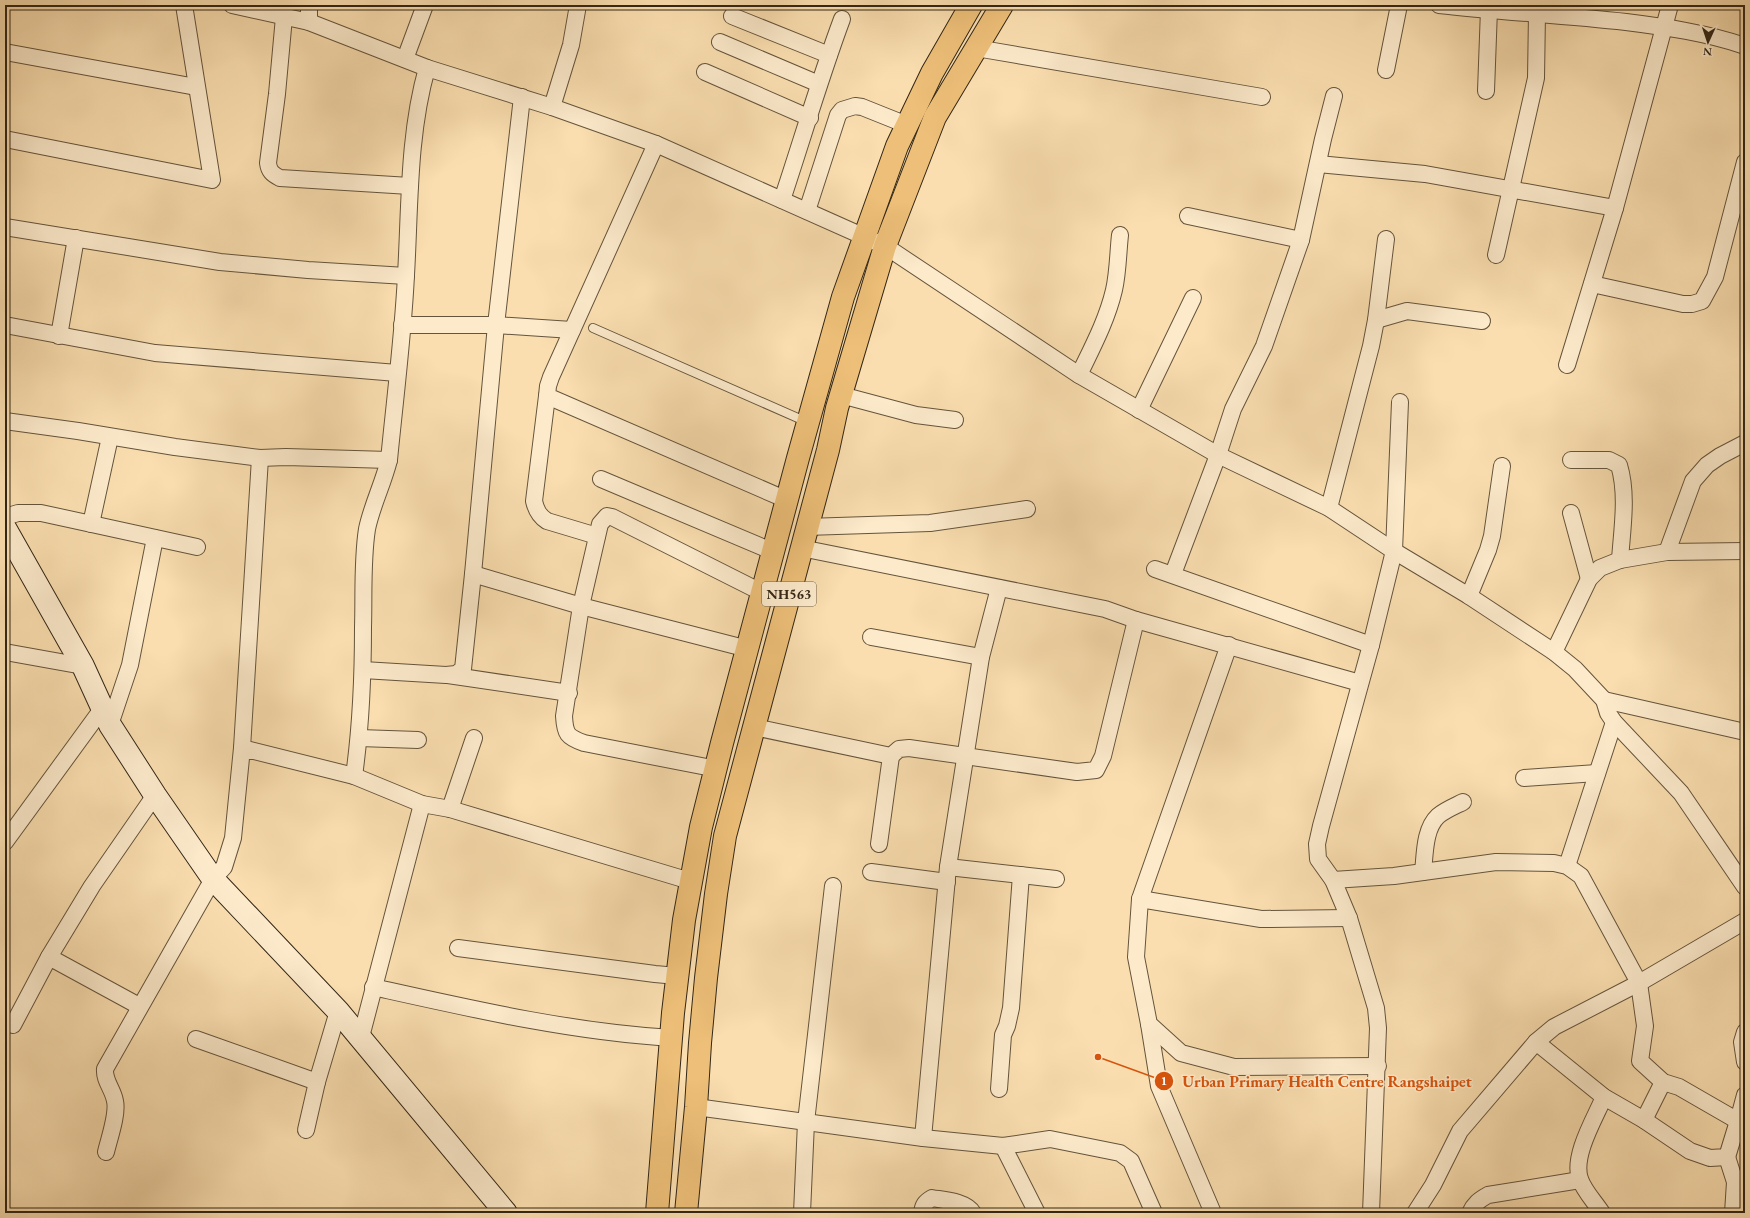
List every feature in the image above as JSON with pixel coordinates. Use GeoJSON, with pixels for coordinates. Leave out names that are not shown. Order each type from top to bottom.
{"type":"FeatureCollection","features":[{"type":"Feature","properties":{"kind":"highway","name":"NH563"},"geometry":{"type":"LineString","coordinates":[[657,1213],[677,976],[690,881],[701,827],[787,500],[843,297],[897,146],[932,74],[971,5]]}},
{"type":"Feature","properties":{"kind":"highway","name":"NH563"},"geometry":{"type":"LineString","coordinates":[[686,1213],[696,1107],[700,1043],[716,894],[725,836],[841,395],[885,246],[935,117],[1002,5]]}},
{"type":"Feature","properties":{"kind":"main road"},"geometry":{"type":"LineString","coordinates":[[5,528],[12,553],[83,666],[106,717],[155,795],[213,880],[338,1011],[506,1213]]}},
{"type":"Feature","properties":{"kind":"street"},"geometry":{"type":"LineString","coordinates":[[5,139],[212,180],[184,5]]}},
{"type":"Feature","properties":{"kind":"street"},"geometry":{"type":"LineString","coordinates":[[232,5],[309,22],[427,68],[522,97],[656,144],[885,246],[1079,375],[1218,455],[1329,508],[1394,551],[1469,596],[1554,652],[1575,669],[1604,700],[1608,713],[1614,722],[1666,775],[1681,793],[1745,887]]}},
{"type":"Feature","properties":{"kind":"street"},"geometry":{"type":"LineString","coordinates":[[309,5],[309,22]]}},
{"type":"Feature","properties":{"kind":"street"},"geometry":{"type":"LineString","coordinates":[[405,59],[425,5]]}},
{"type":"Feature","properties":{"kind":"street"},"geometry":{"type":"LineString","coordinates":[[552,107],[571,45],[578,5]]}},
{"type":"Feature","properties":{"kind":"street"},"geometry":{"type":"LineString","coordinates":[[1386,70],[1399,5]]}},
{"type":"Feature","properties":{"kind":"street"},"geometry":{"type":"LineString","coordinates":[[1439,5],[1489,9],[1521,8],[1537,13],[1598,12],[1732,41],[1745,46]]}},
{"type":"Feature","properties":{"kind":"street"},"geometry":{"type":"LineString","coordinates":[[1567,365],[1615,208],[1670,5]]}},
{"type":"Feature","properties":{"kind":"street"},"geometry":{"type":"LineString","coordinates":[[1486,91],[1489,9]]}},
{"type":"Feature","properties":{"kind":"street"},"geometry":{"type":"LineString","coordinates":[[1496,255],[1536,78],[1537,13]]}},
{"type":"Feature","properties":{"kind":"street"},"geometry":{"type":"LineString","coordinates":[[732,16],[829,55]]}},
{"type":"Feature","properties":{"kind":"street"},"geometry":{"type":"LineString","coordinates":[[284,17],[277,94],[268,163],[269,169],[274,175],[280,178],[410,186]]}},
{"type":"Feature","properties":{"kind":"street"},"geometry":{"type":"LineString","coordinates":[[782,200],[810,118],[819,84],[842,19]]}},
{"type":"Feature","properties":{"kind":"street"},"geometry":{"type":"LineString","coordinates":[[720,42],[819,84]]}},
{"type":"Feature","properties":{"kind":"street"},"geometry":{"type":"LineString","coordinates":[[976,48],[1262,97]]}},
{"type":"Feature","properties":{"kind":"street"},"geometry":{"type":"LineString","coordinates":[[5,52],[196,87]]}},
{"type":"Feature","properties":{"kind":"street"},"geometry":{"type":"LineString","coordinates":[[354,776],[359,738],[363,670],[365,553],[367,535],[375,500],[384,480],[389,460],[406,276],[410,186],[418,107],[427,68]]}},
{"type":"Feature","properties":{"kind":"street"},"geometry":{"type":"LineString","coordinates":[[706,72],[810,118]]}},
{"type":"Feature","properties":{"kind":"street"},"geometry":{"type":"LineString","coordinates":[[1173,574],[1234,408],[1264,346],[1301,240],[1334,96]]}},
{"type":"Feature","properties":{"kind":"street"},"geometry":{"type":"LineString","coordinates":[[446,675],[456,674],[463,669],[496,325],[522,97]]}},
{"type":"Feature","properties":{"kind":"street"},"geometry":{"type":"LineString","coordinates":[[807,211],[838,115],[842,110],[855,106],[862,107],[907,125]]}},
{"type":"Feature","properties":{"kind":"street"},"geometry":{"type":"LineString","coordinates":[[596,536],[547,521],[542,518],[536,510],[534,501],[548,386],[656,144]]}},
{"type":"Feature","properties":{"kind":"street"},"geometry":{"type":"LineString","coordinates":[[1592,284],[1683,304],[1692,304],[1702,301],[1715,277],[1745,162]]}},
{"type":"Feature","properties":{"kind":"street"},"geometry":{"type":"LineString","coordinates":[[1318,164],[1425,174],[1615,208]]}},
{"type":"Feature","properties":{"kind":"street"},"geometry":{"type":"LineString","coordinates":[[1188,216],[1301,240]]}},
{"type":"Feature","properties":{"kind":"street"},"geometry":{"type":"LineString","coordinates":[[5,227],[220,262],[308,270],[406,276]]}},
{"type":"Feature","properties":{"kind":"street"},"geometry":{"type":"LineString","coordinates":[[1079,375],[1104,322],[1115,288],[1120,236]]}},
{"type":"Feature","properties":{"kind":"street"},"geometry":{"type":"LineString","coordinates":[[59,336],[76,238]]}},
{"type":"Feature","properties":{"kind":"street"},"geometry":{"type":"LineString","coordinates":[[1329,508],[1371,346],[1376,320],[1386,239]]}},
{"type":"Feature","properties":{"kind":"street"},"geometry":{"type":"LineString","coordinates":[[1139,410],[1193,298]]}},
{"type":"Feature","properties":{"kind":"street"},"geometry":{"type":"LineString","coordinates":[[1376,320],[1407,310],[1482,321]]}},
{"type":"Feature","properties":{"kind":"street"},"geometry":{"type":"LineString","coordinates":[[402,325],[496,325],[572,330]]}},
{"type":"Feature","properties":{"kind":"street"},"geometry":{"type":"LineString","coordinates":[[5,326],[156,353],[397,373]]}},
{"type":"Feature","properties":{"kind":"street"},"geometry":{"type":"LineString","coordinates":[[841,395],[916,415],[955,420]]}},
{"type":"Feature","properties":{"kind":"street"},"geometry":{"type":"LineString","coordinates":[[547,396],[787,500]]}},
{"type":"Feature","properties":{"kind":"street"},"geometry":{"type":"LineString","coordinates":[[1371,1213],[1378,1066],[1378,1028],[1376,1008],[1349,918],[1333,880],[1318,859],[1317,844],[1371,645],[1394,551],[1400,402]]}},
{"type":"Feature","properties":{"kind":"street"},"geometry":{"type":"LineString","coordinates":[[5,421],[175,447],[260,458],[286,457],[389,460]]}},
{"type":"Feature","properties":{"kind":"street"},"geometry":{"type":"LineString","coordinates":[[91,524],[110,437]]}},
{"type":"Feature","properties":{"kind":"street"},"geometry":{"type":"LineString","coordinates":[[1668,552],[1693,481],[1707,465],[1720,456],[1745,443]]}},
{"type":"Feature","properties":{"kind":"street"},"geometry":{"type":"LineString","coordinates":[[106,1152],[116,1102],[104,1076],[105,1069],[139,1006],[213,880],[224,867],[233,838],[242,748],[260,458]]}},
{"type":"Feature","properties":{"kind":"street"},"geometry":{"type":"LineString","coordinates":[[1571,460],[1609,460],[1619,465],[1624,494],[1620,560]]}},
{"type":"Feature","properties":{"kind":"street"},"geometry":{"type":"LineString","coordinates":[[1469,596],[1490,543],[1502,466]]}},
{"type":"Feature","properties":{"kind":"street"},"geometry":{"type":"LineString","coordinates":[[601,479],[774,552]]}},
{"type":"Feature","properties":{"kind":"street"},"geometry":{"type":"LineString","coordinates":[[806,527],[930,523],[1027,509]]}},
{"type":"Feature","properties":{"kind":"street"},"geometry":{"type":"LineString","coordinates":[[5,517],[18,513],[41,513],[197,547]]}},
{"type":"Feature","properties":{"kind":"street"},"geometry":{"type":"LineString","coordinates":[[1570,513],[1589,579]]}},
{"type":"Feature","properties":{"kind":"street"},"geometry":{"type":"LineString","coordinates":[[717,769],[584,744],[571,739],[565,729],[564,716],[569,693],[581,606],[596,536],[603,519],[607,516],[612,517],[763,593]]}},
{"type":"Feature","properties":{"kind":"street"},"geometry":{"type":"LineString","coordinates":[[8,833],[106,717],[130,666],[155,538]]}},
{"type":"Feature","properties":{"kind":"street"},"geometry":{"type":"LineString","coordinates":[[801,548],[1105,609],[1136,620],[1229,645],[1360,684]]}},
{"type":"Feature","properties":{"kind":"street"},"geometry":{"type":"LineString","coordinates":[[1554,652],[1589,579],[1600,568],[1620,560],[1668,552],[1745,551]]}},
{"type":"Feature","properties":{"kind":"street"},"geometry":{"type":"LineString","coordinates":[[1155,569],[1173,574],[1371,645]]}},
{"type":"Feature","properties":{"kind":"street"},"geometry":{"type":"LineString","coordinates":[[473,574],[581,606],[748,649]]}},
{"type":"Feature","properties":{"kind":"street"},"geometry":{"type":"LineString","coordinates":[[923,1138],[948,874],[981,658],[999,588]]}},
{"type":"Feature","properties":{"kind":"street"},"geometry":{"type":"LineString","coordinates":[[879,844],[891,756],[899,749],[909,748],[1077,772],[1096,770],[1103,756],[1136,620]]}},
{"type":"Feature","properties":{"kind":"street"},"geometry":{"type":"LineString","coordinates":[[871,637],[981,658]]}},
{"type":"Feature","properties":{"kind":"street"},"geometry":{"type":"LineString","coordinates":[[1213,1213],[1158,1086],[1136,957],[1140,899],[1229,645]]}},
{"type":"Feature","properties":{"kind":"street"},"geometry":{"type":"LineString","coordinates":[[5,652],[83,666]]}},
{"type":"Feature","properties":{"kind":"street"},"geometry":{"type":"LineString","coordinates":[[363,670],[446,675],[569,693]]}},
{"type":"Feature","properties":{"kind":"street"},"geometry":{"type":"LineString","coordinates":[[1604,700],[1745,732]]}},
{"type":"Feature","properties":{"kind":"street"},"geometry":{"type":"LineString","coordinates":[[1568,866],[1614,722]]}},
{"type":"Feature","properties":{"kind":"street"},"geometry":{"type":"LineString","coordinates":[[754,727],[891,756]]}},
{"type":"Feature","properties":{"kind":"street"},"geometry":{"type":"LineString","coordinates":[[359,738],[418,740]]}},
{"type":"Feature","properties":{"kind":"street"},"geometry":{"type":"LineString","coordinates":[[450,809],[474,738]]}},
{"type":"Feature","properties":{"kind":"street"},"geometry":{"type":"LineString","coordinates":[[242,748],[354,776],[422,804],[450,809],[690,881]]}},
{"type":"Feature","properties":{"kind":"street"},"geometry":{"type":"LineString","coordinates":[[1524,778],[1597,774]]}},
{"type":"Feature","properties":{"kind":"street"},"geometry":{"type":"LineString","coordinates":[[13,1025],[49,957],[92,886],[155,795]]}},
{"type":"Feature","properties":{"kind":"street"},"geometry":{"type":"LineString","coordinates":[[1423,872],[1428,834],[1433,824],[1438,816],[1462,802]]}},
{"type":"Feature","properties":{"kind":"street"},"geometry":{"type":"LineString","coordinates":[[360,1037],[422,804]]}},
{"type":"Feature","properties":{"kind":"street"},"geometry":{"type":"LineString","coordinates":[[1333,880],[1374,878],[1496,862],[1554,863],[1568,866],[1580,876],[1639,982],[1645,1026],[1640,1061],[1663,1082],[1679,1087],[1742,1121]]}},
{"type":"Feature","properties":{"kind":"street"},"geometry":{"type":"LineString","coordinates":[[871,872],[1021,875],[1056,879]]}},
{"type":"Feature","properties":{"kind":"street"},"geometry":{"type":"LineString","coordinates":[[999,1089],[1003,1035],[1007,1026],[1011,1008],[1021,875]]}},
{"type":"Feature","properties":{"kind":"street"},"geometry":{"type":"LineString","coordinates":[[802,1213],[806,1122],[833,886]]}},
{"type":"Feature","properties":{"kind":"street"},"geometry":{"type":"LineString","coordinates":[[1140,899],[1261,919],[1349,918]]}},
{"type":"Feature","properties":{"kind":"street"},"geometry":{"type":"LineString","coordinates":[[1415,1213],[1433,1185],[1460,1131],[1536,1042],[1554,1027],[1639,982],[1745,921]]}},
{"type":"Feature","properties":{"kind":"street"},"geometry":{"type":"LineString","coordinates":[[458,948],[677,976]]}},
{"type":"Feature","properties":{"kind":"street"},"geometry":{"type":"LineString","coordinates":[[49,957],[139,1006]]}},
{"type":"Feature","properties":{"kind":"street"},"geometry":{"type":"LineString","coordinates":[[373,987],[528,1021],[646,1037],[672,1038]]}},
{"type":"Feature","properties":{"kind":"street"},"geometry":{"type":"LineString","coordinates":[[306,1130],[317,1082],[338,1011]]}},
{"type":"Feature","properties":{"kind":"street"},"geometry":{"type":"LineString","coordinates":[[1148,1024],[1180,1053],[1234,1067],[1378,1066]]}},
{"type":"Feature","properties":{"kind":"street"},"geometry":{"type":"LineString","coordinates":[[1745,1032],[1742,1042],[1745,1062]]}},
{"type":"Feature","properties":{"kind":"street"},"geometry":{"type":"LineString","coordinates":[[196,1039],[317,1082]]}},
{"type":"Feature","properties":{"kind":"street"},"geometry":{"type":"LineString","coordinates":[[1536,1042],[1604,1097],[1644,1120],[1690,1152],[1710,1158],[1727,1156]]}},
{"type":"Feature","properties":{"kind":"street"},"geometry":{"type":"LineString","coordinates":[[1644,1120],[1663,1082]]}},
{"type":"Feature","properties":{"kind":"street"},"geometry":{"type":"LineString","coordinates":[[1733,1213],[1735,1182],[1727,1156],[1742,1121],[1745,1095]]}},
{"type":"Feature","properties":{"kind":"street"},"geometry":{"type":"LineString","coordinates":[[1602,1213],[1580,1180],[1577,1167],[1580,1154],[1604,1097]]}},
{"type":"Feature","properties":{"kind":"street"},"geometry":{"type":"LineString","coordinates":[[696,1107],[923,1138],[1003,1146],[1050,1139],[1120,1153],[1132,1161],[1154,1213]]}},
{"type":"Feature","properties":{"kind":"street"},"geometry":{"type":"LineString","coordinates":[[1003,1146],[1037,1213]]}},
{"type":"Feature","properties":{"kind":"street"},"geometry":{"type":"LineString","coordinates":[[1470,1213],[1480,1199],[1488,1195],[1580,1180]]}},
{"type":"Feature","properties":{"kind":"street"},"geometry":{"type":"LineString","coordinates":[[922,1213],[923,1206],[932,1198],[964,1205],[973,1213]]}},
{"type":"Feature","properties":{"kind":"lane"},"geometry":{"type":"LineString","coordinates":[[593,328],[808,423]]}},
{"type":"Feature","properties":{"kind":"place","name":"Urban Primary Health Centre Rangshaipet"},"geometry":{"type":"Point","coordinates":[1098,1057]}}]}
